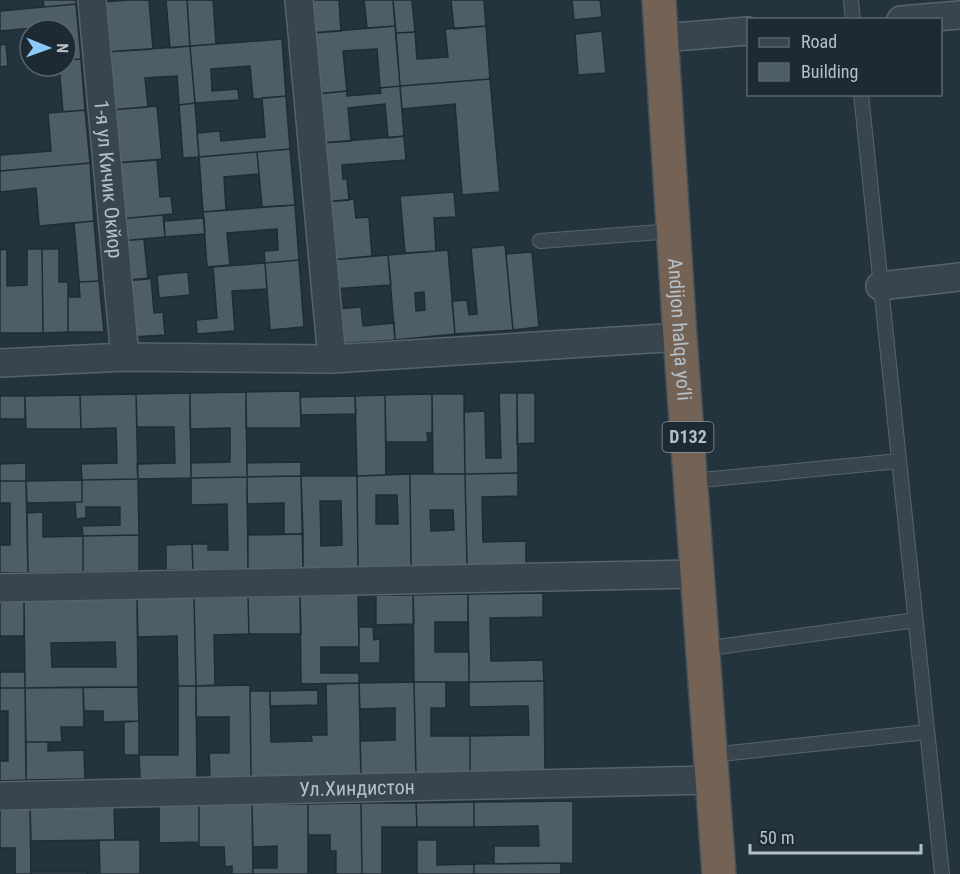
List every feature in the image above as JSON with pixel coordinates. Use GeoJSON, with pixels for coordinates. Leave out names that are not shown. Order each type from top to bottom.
{"type":"FeatureCollection","features":[{"type":"Feature","properties":{"kind":"highway","name":"Andijon halqa yo‘li"},"geometry":{"type":"LineString","coordinates":[[659,0],[680,337],[712,768],[715,872]]}},
{"type":"Feature","properties":{"kind":"street","name":"1-я ул Кичик Окйор"},"geometry":{"type":"LineString","coordinates":[[92,0],[125,357]]}},
{"type":"Feature","properties":{"kind":"street"},"geometry":{"type":"LineString","coordinates":[[299,0],[332,359]]}},
{"type":"Feature","properties":{"kind":"street"},"geometry":{"type":"LineString","coordinates":[[925,18],[960,15]]}},
{"type":"Feature","properties":{"kind":"street"},"geometry":{"type":"LineString","coordinates":[[662,38],[747,31]]}},
{"type":"Feature","properties":{"kind":"street"},"geometry":{"type":"LineString","coordinates":[[880,286],[960,277]]}},
{"type":"Feature","properties":{"kind":"street"},"geometry":{"type":"LineString","coordinates":[[0,363],[125,357],[332,359],[680,337]]}},
{"type":"Feature","properties":{"kind":"street"},"geometry":{"type":"LineString","coordinates":[[0,588],[697,574]]}},
{"type":"Feature","properties":{"kind":"street","name":"Ул.Хиндистон"},"geometry":{"type":"LineString","coordinates":[[0,796],[712,768]]}},
{"type":"Feature","properties":{"kind":"lane"},"geometry":{"type":"LineString","coordinates":[[851,0],[853,18]]}},
{"type":"Feature","properties":{"kind":"lane"},"geometry":{"type":"LineString","coordinates":[[861,96],[942,874]]}},
{"type":"Feature","properties":{"kind":"lane"},"geometry":{"type":"LineString","coordinates":[[540,241],[674,231]]}},
{"type":"Feature","properties":{"kind":"lane"},"geometry":{"type":"LineString","coordinates":[[691,481],[899,461]]}},
{"type":"Feature","properties":{"kind":"lane"},"geometry":{"type":"LineString","coordinates":[[703,648],[916,620]]}},
{"type":"Feature","properties":{"kind":"lane"},"geometry":{"type":"LineString","coordinates":[[712,768],[927,732]]}},
{"type":"Feature","properties":{"kind":"building"},"geometry":{"type":"Polygon","coordinates":[[[43,0],[76,0],[76,4],[44,7],[43,0]]]}},
{"type":"Feature","properties":{"kind":"building"},"geometry":{"type":"Polygon","coordinates":[[[149,0],[153,49],[106,52],[102,2],[149,0]]]}},
{"type":"Feature","properties":{"kind":"building"},"geometry":{"type":"Polygon","coordinates":[[[166,0],[187,0],[190,46],[170,48],[166,0]]]}},
{"type":"Feature","properties":{"kind":"building"},"geometry":{"type":"Polygon","coordinates":[[[187,0],[213,0],[216,44],[190,46],[187,0]]]}},
{"type":"Feature","properties":{"kind":"building"},"geometry":{"type":"Polygon","coordinates":[[[308,0],[339,0],[341,31],[311,33],[308,0]]]}},
{"type":"Feature","properties":{"kind":"building"},"geometry":{"type":"Polygon","coordinates":[[[364,0],[393,0],[395,26],[367,28],[364,0]]]}},
{"type":"Feature","properties":{"kind":"building"},"geometry":{"type":"Polygon","coordinates":[[[393,0],[412,0],[415,32],[396,33],[393,0]]]}},
{"type":"Feature","properties":{"kind":"building"},"geometry":{"type":"Polygon","coordinates":[[[451,0],[484,0],[486,26],[454,29],[451,0]]]}},
{"type":"Feature","properties":{"kind":"building"},"geometry":{"type":"Polygon","coordinates":[[[572,0],[600,0],[602,17],[574,20],[572,0]]]}},
{"type":"Feature","properties":{"kind":"building"},"geometry":{"type":"Polygon","coordinates":[[[76,4],[77,18],[18,18],[18,29],[0,31],[0,11],[76,4]]]}},
{"type":"Feature","properties":{"kind":"building"},"geometry":{"type":"Polygon","coordinates":[[[78,26],[81,59],[78,59],[78,26]]]}},
{"type":"Feature","properties":{"kind":"building"},"geometry":{"type":"Polygon","coordinates":[[[395,26],[400,86],[380,88],[377,49],[343,51],[347,91],[316,94],[311,33],[395,26]]]}},
{"type":"Feature","properties":{"kind":"building"},"geometry":{"type":"Polygon","coordinates":[[[486,26],[490,79],[400,86],[396,33],[415,32],[417,59],[448,57],[445,29],[486,26]]]}},
{"type":"Feature","properties":{"kind":"building"},"geometry":{"type":"Polygon","coordinates":[[[602,31],[606,73],[578,75],[575,34],[602,31]]]}},
{"type":"Feature","properties":{"kind":"building"},"geometry":{"type":"Polygon","coordinates":[[[282,39],[286,96],[253,99],[250,66],[211,69],[212,91],[238,89],[239,100],[195,103],[190,46],[282,39]]]}},
{"type":"Feature","properties":{"kind":"building"},"geometry":{"type":"Polygon","coordinates":[[[6,44],[8,66],[0,67],[0,45],[6,44]]]}},
{"type":"Feature","properties":{"kind":"building"},"geometry":{"type":"Polygon","coordinates":[[[190,46],[195,103],[179,105],[177,76],[145,78],[148,107],[111,110],[106,52],[190,46]]]}},
{"type":"Feature","properties":{"kind":"building"},"geometry":{"type":"Polygon","coordinates":[[[78,59],[81,59],[85,110],[63,112],[60,78],[78,78],[78,59]]]}},
{"type":"Feature","properties":{"kind":"building"},"geometry":{"type":"Polygon","coordinates":[[[490,79],[500,192],[462,195],[455,104],[402,109],[400,86],[490,79]]]}},
{"type":"Feature","properties":{"kind":"building"},"geometry":{"type":"Polygon","coordinates":[[[400,86],[404,136],[388,138],[385,104],[348,108],[351,141],[321,143],[316,94],[347,91],[347,96],[381,93],[380,88],[400,86]]]}},
{"type":"Feature","properties":{"kind":"building"},"geometry":{"type":"Polygon","coordinates":[[[286,96],[290,149],[199,157],[197,133],[220,131],[221,141],[265,137],[262,98],[286,96]]]}},
{"type":"Feature","properties":{"kind":"building"},"geometry":{"type":"Polygon","coordinates":[[[195,103],[199,157],[183,158],[179,105],[195,103]]]}},
{"type":"Feature","properties":{"kind":"building"},"geometry":{"type":"Polygon","coordinates":[[[157,106],[162,159],[115,163],[111,110],[157,106]]]}},
{"type":"Feature","properties":{"kind":"building"},"geometry":{"type":"Polygon","coordinates":[[[85,110],[90,163],[0,171],[0,155],[51,151],[48,113],[85,110]]]}},
{"type":"Feature","properties":{"kind":"building"},"geometry":{"type":"Polygon","coordinates":[[[404,136],[406,160],[342,165],[343,179],[347,179],[349,200],[325,202],[321,143],[404,136]]]}},
{"type":"Feature","properties":{"kind":"building"},"geometry":{"type":"Polygon","coordinates":[[[290,149],[295,205],[262,207],[257,152],[290,149]]]}},
{"type":"Feature","properties":{"kind":"building"},"geometry":{"type":"Polygon","coordinates":[[[257,152],[259,174],[224,177],[226,210],[203,212],[199,157],[257,152]]]}},
{"type":"Feature","properties":{"kind":"building"},"geometry":{"type":"Polygon","coordinates":[[[157,160],[160,197],[171,196],[173,214],[119,219],[115,163],[157,160]]]}},
{"type":"Feature","properties":{"kind":"building"},"geometry":{"type":"Polygon","coordinates":[[[90,163],[94,221],[39,226],[36,188],[0,192],[0,171],[90,163]]]}},
{"type":"Feature","properties":{"kind":"building"},"geometry":{"type":"Polygon","coordinates":[[[454,192],[456,217],[434,218],[436,251],[405,253],[400,196],[454,192]]]}},
{"type":"Feature","properties":{"kind":"building"},"geometry":{"type":"Polygon","coordinates":[[[354,199],[356,218],[369,217],[372,256],[330,260],[325,202],[354,199]]]}},
{"type":"Feature","properties":{"kind":"building"},"geometry":{"type":"Polygon","coordinates":[[[295,205],[299,260],[265,263],[264,251],[278,250],[277,229],[227,233],[230,265],[207,267],[203,212],[295,205]]]}},
{"type":"Feature","properties":{"kind":"building"},"geometry":{"type":"Polygon","coordinates":[[[163,215],[165,237],[121,241],[119,219],[163,215]]]}},
{"type":"Feature","properties":{"kind":"building"},"geometry":{"type":"Polygon","coordinates":[[[204,218],[205,234],[165,237],[164,221],[204,218]]]}},
{"type":"Feature","properties":{"kind":"building"},"geometry":{"type":"Polygon","coordinates":[[[94,221],[99,281],[79,282],[74,223],[94,221]]]}},
{"type":"Feature","properties":{"kind":"building"},"geometry":{"type":"Polygon","coordinates":[[[144,239],[148,279],[124,281],[121,241],[144,239]]]}},
{"type":"Feature","properties":{"kind":"building"},"geometry":{"type":"Polygon","coordinates":[[[505,245],[513,330],[455,334],[452,301],[467,300],[469,315],[477,314],[471,248],[505,245]]]}},
{"type":"Feature","properties":{"kind":"building"},"geometry":{"type":"Polygon","coordinates":[[[7,249],[7,286],[27,285],[27,249],[42,249],[43,333],[0,333],[0,250],[7,249]]]}},
{"type":"Feature","properties":{"kind":"building"},"geometry":{"type":"Polygon","coordinates":[[[42,249],[59,249],[59,282],[68,282],[68,332],[43,333],[42,249]]]}},
{"type":"Feature","properties":{"kind":"building"},"geometry":{"type":"Polygon","coordinates":[[[448,250],[455,334],[395,340],[388,255],[448,250]],[[424,292],[415,293],[416,311],[425,310],[424,292]]]}},
{"type":"Feature","properties":{"kind":"building"},"geometry":{"type":"Polygon","coordinates":[[[532,252],[539,327],[513,330],[506,254],[532,252]]]}},
{"type":"Feature","properties":{"kind":"building"},"geometry":{"type":"Polygon","coordinates":[[[388,255],[391,285],[333,289],[330,260],[388,255]]]}},
{"type":"Feature","properties":{"kind":"building"},"geometry":{"type":"Polygon","coordinates":[[[299,260],[304,327],[270,330],[265,263],[299,260]]]}},
{"type":"Feature","properties":{"kind":"building"},"geometry":{"type":"Polygon","coordinates":[[[265,263],[267,289],[232,291],[235,331],[197,334],[196,320],[217,318],[213,267],[265,263]]]}},
{"type":"Feature","properties":{"kind":"building"},"geometry":{"type":"Polygon","coordinates":[[[188,272],[190,295],[159,298],[157,275],[188,272]]]}},
{"type":"Feature","properties":{"kind":"building"},"geometry":{"type":"Polygon","coordinates":[[[151,278],[154,313],[163,312],[165,335],[132,337],[128,280],[151,278]]]}},
{"type":"Feature","properties":{"kind":"building"},"geometry":{"type":"Polygon","coordinates":[[[99,281],[104,332],[68,332],[68,297],[80,297],[79,282],[99,281]]]}},
{"type":"Feature","properties":{"kind":"building"},"geometry":{"type":"Polygon","coordinates":[[[361,307],[363,326],[394,323],[395,340],[338,344],[335,309],[361,307]]]}},
{"type":"Feature","properties":{"kind":"building"},"geometry":{"type":"Polygon","coordinates":[[[300,391],[301,428],[246,428],[246,392],[300,391]]]}},
{"type":"Feature","properties":{"kind":"building"},"geometry":{"type":"Polygon","coordinates":[[[246,392],[247,477],[191,478],[191,463],[230,462],[230,428],[190,429],[190,393],[246,392]]]}},
{"type":"Feature","properties":{"kind":"building"},"geometry":{"type":"Polygon","coordinates":[[[190,393],[191,478],[138,479],[137,464],[175,463],[174,427],[137,427],[136,394],[190,393]]]}},
{"type":"Feature","properties":{"kind":"building"},"geometry":{"type":"Polygon","coordinates":[[[499,393],[517,393],[518,473],[465,474],[464,412],[485,411],[486,458],[501,458],[499,393]]]}},
{"type":"Feature","properties":{"kind":"building"},"geometry":{"type":"Polygon","coordinates":[[[517,393],[535,393],[535,443],[517,444],[517,393]]]}},
{"type":"Feature","properties":{"kind":"building"},"geometry":{"type":"Polygon","coordinates":[[[136,394],[138,479],[82,480],[81,464],[117,463],[116,428],[81,429],[80,395],[136,394]]]}},
{"type":"Feature","properties":{"kind":"building"},"geometry":{"type":"Polygon","coordinates":[[[432,394],[432,433],[427,433],[428,442],[386,442],[385,395],[432,394]]]}},
{"type":"Feature","properties":{"kind":"building"},"geometry":{"type":"Polygon","coordinates":[[[432,394],[464,394],[465,474],[433,474],[432,394]]]}},
{"type":"Feature","properties":{"kind":"building"},"geometry":{"type":"Polygon","coordinates":[[[80,395],[81,429],[26,429],[25,396],[80,395]]]}},
{"type":"Feature","properties":{"kind":"building"},"geometry":{"type":"Polygon","coordinates":[[[385,395],[386,475],[357,476],[355,396],[385,395]]]}},
{"type":"Feature","properties":{"kind":"building"},"geometry":{"type":"Polygon","coordinates":[[[0,396],[25,396],[25,419],[0,419],[0,396]]]}},
{"type":"Feature","properties":{"kind":"building"},"geometry":{"type":"Polygon","coordinates":[[[355,396],[356,414],[301,415],[300,397],[355,396]]]}},
{"type":"Feature","properties":{"kind":"building"},"geometry":{"type":"Polygon","coordinates":[[[301,462],[301,476],[247,477],[247,463],[301,462]]]}},
{"type":"Feature","properties":{"kind":"building"},"geometry":{"type":"Polygon","coordinates":[[[26,463],[26,481],[0,481],[0,464],[26,463]]]}},
{"type":"Feature","properties":{"kind":"building"},"geometry":{"type":"Polygon","coordinates":[[[518,473],[518,496],[482,497],[483,542],[526,541],[526,564],[467,565],[465,474],[518,473]]]}},
{"type":"Feature","properties":{"kind":"building"},"geometry":{"type":"Polygon","coordinates":[[[410,474],[465,474],[467,565],[411,566],[410,474]],[[430,510],[431,531],[454,530],[453,510],[430,510]]]}},
{"type":"Feature","properties":{"kind":"building"},"geometry":{"type":"Polygon","coordinates":[[[410,474],[411,566],[358,567],[357,476],[410,474]],[[376,495],[376,524],[398,524],[397,495],[376,495]]]}},
{"type":"Feature","properties":{"kind":"building"},"geometry":{"type":"Polygon","coordinates":[[[301,476],[357,476],[358,567],[303,568],[301,476]],[[320,501],[321,546],[342,545],[341,501],[320,501]]]}},
{"type":"Feature","properties":{"kind":"building"},"geometry":{"type":"Polygon","coordinates":[[[301,476],[303,534],[284,534],[284,503],[247,504],[247,477],[301,476]]]}},
{"type":"Feature","properties":{"kind":"building"},"geometry":{"type":"Polygon","coordinates":[[[247,477],[248,569],[193,570],[192,544],[208,544],[208,550],[228,550],[227,504],[191,505],[191,478],[247,477]]]}},
{"type":"Feature","properties":{"kind":"building"},"geometry":{"type":"Polygon","coordinates":[[[138,479],[139,535],[83,536],[82,526],[120,525],[120,507],[86,507],[86,518],[76,519],[75,502],[82,502],[82,480],[138,479]]]}},
{"type":"Feature","properties":{"kind":"building"},"geometry":{"type":"Polygon","coordinates":[[[82,480],[82,502],[27,503],[26,481],[82,480]]]}},
{"type":"Feature","properties":{"kind":"building"},"geometry":{"type":"Polygon","coordinates":[[[0,481],[26,481],[28,573],[0,573],[0,545],[10,545],[10,503],[0,503],[0,481]]]}},
{"type":"Feature","properties":{"kind":"building"},"geometry":{"type":"Polygon","coordinates":[[[43,512],[43,537],[83,536],[83,572],[28,573],[27,513],[43,512]]]}},
{"type":"Feature","properties":{"kind":"building"},"geometry":{"type":"Polygon","coordinates":[[[303,534],[303,568],[248,569],[248,535],[303,534]]]}},
{"type":"Feature","properties":{"kind":"building"},"geometry":{"type":"Polygon","coordinates":[[[139,535],[139,571],[83,572],[83,536],[139,535]]]}},
{"type":"Feature","properties":{"kind":"building"},"geometry":{"type":"Polygon","coordinates":[[[192,544],[193,570],[166,570],[166,545],[192,544]]]}},
{"type":"Feature","properties":{"kind":"building"},"geometry":{"type":"Polygon","coordinates":[[[543,593],[543,617],[490,618],[491,661],[543,660],[544,681],[469,682],[468,594],[543,593]]]}},
{"type":"Feature","properties":{"kind":"building"},"geometry":{"type":"Polygon","coordinates":[[[468,594],[468,622],[435,622],[435,652],[469,652],[469,682],[414,682],[413,595],[468,594]]]}},
{"type":"Feature","properties":{"kind":"building"},"geometry":{"type":"Polygon","coordinates":[[[358,595],[359,647],[321,647],[321,673],[359,673],[359,683],[301,684],[300,596],[358,595]]]}},
{"type":"Feature","properties":{"kind":"building"},"geometry":{"type":"Polygon","coordinates":[[[376,595],[413,595],[414,624],[376,625],[376,595]]]}},
{"type":"Feature","properties":{"kind":"building"},"geometry":{"type":"Polygon","coordinates":[[[300,596],[301,634],[249,634],[248,597],[300,596]]]}},
{"type":"Feature","properties":{"kind":"building"},"geometry":{"type":"Polygon","coordinates":[[[248,597],[249,634],[214,635],[215,685],[196,686],[194,598],[248,597]]]}},
{"type":"Feature","properties":{"kind":"building"},"geometry":{"type":"Polygon","coordinates":[[[137,598],[138,687],[25,688],[24,600],[137,598]],[[115,642],[51,643],[52,667],[116,667],[115,642]]]}},
{"type":"Feature","properties":{"kind":"building"},"geometry":{"type":"Polygon","coordinates":[[[137,598],[194,598],[196,686],[178,686],[177,636],[138,637],[137,598]]]}},
{"type":"Feature","properties":{"kind":"building"},"geometry":{"type":"Polygon","coordinates":[[[24,600],[24,636],[0,636],[0,601],[24,600]]]}},
{"type":"Feature","properties":{"kind":"building"},"geometry":{"type":"Polygon","coordinates":[[[359,627],[373,627],[374,640],[380,639],[380,663],[359,663],[359,627]]]}},
{"type":"Feature","properties":{"kind":"building"},"geometry":{"type":"Polygon","coordinates":[[[0,672],[25,672],[25,688],[0,688],[0,672]]]}},
{"type":"Feature","properties":{"kind":"building"},"geometry":{"type":"Polygon","coordinates":[[[544,681],[545,773],[470,774],[470,736],[529,735],[528,706],[469,707],[469,682],[544,681]]]}},
{"type":"Feature","properties":{"kind":"building"},"geometry":{"type":"Polygon","coordinates":[[[414,682],[446,682],[446,708],[431,708],[431,736],[470,736],[470,774],[416,775],[414,682]]]}},
{"type":"Feature","properties":{"kind":"building"},"geometry":{"type":"Polygon","coordinates":[[[414,682],[416,775],[361,775],[360,741],[395,740],[395,708],[360,709],[359,683],[414,682]]]}},
{"type":"Feature","properties":{"kind":"building"},"geometry":{"type":"Polygon","coordinates":[[[359,683],[361,775],[251,777],[250,691],[270,691],[271,742],[312,741],[311,735],[327,735],[326,684],[359,683]]]}},
{"type":"Feature","properties":{"kind":"building"},"geometry":{"type":"Polygon","coordinates":[[[250,685],[251,777],[210,778],[209,753],[229,753],[229,717],[196,717],[196,686],[250,685]]]}},
{"type":"Feature","properties":{"kind":"building"},"geometry":{"type":"Polygon","coordinates":[[[178,686],[196,686],[197,778],[140,779],[139,755],[178,755],[178,686]]]}},
{"type":"Feature","properties":{"kind":"building"},"geometry":{"type":"Polygon","coordinates":[[[83,687],[138,687],[139,721],[103,722],[103,711],[84,711],[83,687]]]}},
{"type":"Feature","properties":{"kind":"building"},"geometry":{"type":"Polygon","coordinates":[[[83,687],[84,727],[61,727],[62,742],[26,742],[25,688],[83,687]]]}},
{"type":"Feature","properties":{"kind":"building"},"geometry":{"type":"Polygon","coordinates":[[[0,688],[25,688],[26,780],[0,781],[0,761],[8,761],[8,711],[0,711],[0,688]]]}},
{"type":"Feature","properties":{"kind":"building"},"geometry":{"type":"Polygon","coordinates":[[[318,690],[318,705],[270,706],[270,691],[318,690]]]}},
{"type":"Feature","properties":{"kind":"building"},"geometry":{"type":"Polygon","coordinates":[[[139,721],[139,755],[124,755],[124,722],[139,721]]]}},
{"type":"Feature","properties":{"kind":"building"},"geometry":{"type":"Polygon","coordinates":[[[26,742],[48,742],[48,751],[84,750],[85,779],[26,780],[26,742]]]}},
{"type":"Feature","properties":{"kind":"building"},"geometry":{"type":"Polygon","coordinates":[[[573,801],[573,863],[494,864],[494,846],[539,846],[538,826],[474,827],[474,802],[573,801]]]}},
{"type":"Feature","properties":{"kind":"building"},"geometry":{"type":"Polygon","coordinates":[[[474,802],[474,827],[417,827],[416,803],[474,802]]]}},
{"type":"Feature","properties":{"kind":"building"},"geometry":{"type":"Polygon","coordinates":[[[361,803],[416,803],[417,827],[382,827],[382,874],[362,874],[361,803]]]}},
{"type":"Feature","properties":{"kind":"building"},"geometry":{"type":"Polygon","coordinates":[[[361,803],[362,874],[336,874],[336,851],[330,851],[330,835],[308,835],[308,804],[361,803]]]}},
{"type":"Feature","properties":{"kind":"building"},"geometry":{"type":"Polygon","coordinates":[[[252,804],[308,804],[308,874],[253,874],[253,868],[277,868],[277,846],[253,847],[252,804]]]}},
{"type":"Feature","properties":{"kind":"building"},"geometry":{"type":"Polygon","coordinates":[[[252,804],[253,874],[232,874],[232,866],[225,867],[224,847],[199,847],[199,805],[252,804]]]}},
{"type":"Feature","properties":{"kind":"building"},"geometry":{"type":"Polygon","coordinates":[[[159,805],[199,805],[199,842],[159,843],[159,805]]]}},
{"type":"Feature","properties":{"kind":"building"},"geometry":{"type":"Polygon","coordinates":[[[114,806],[115,840],[31,841],[30,807],[114,806]]]}},
{"type":"Feature","properties":{"kind":"building"},"geometry":{"type":"Polygon","coordinates":[[[0,807],[30,807],[31,874],[15,874],[15,848],[0,848],[0,807]]]}},
{"type":"Feature","properties":{"kind":"building"},"geometry":{"type":"Polygon","coordinates":[[[99,840],[140,840],[140,874],[100,874],[99,840]]]}},
{"type":"Feature","properties":{"kind":"building"},"geometry":{"type":"Polygon","coordinates":[[[417,840],[437,840],[437,865],[474,864],[474,874],[417,874],[417,840]]]}},
{"type":"Feature","properties":{"kind":"building"},"geometry":{"type":"Polygon","coordinates":[[[561,863],[561,874],[474,874],[474,864],[561,863]]]}},
{"type":"Feature","properties":{"kind":"building"},"geometry":{"type":"Polygon","coordinates":[[[31,872],[87,872],[87,874],[31,874],[31,872]]]}}]}
